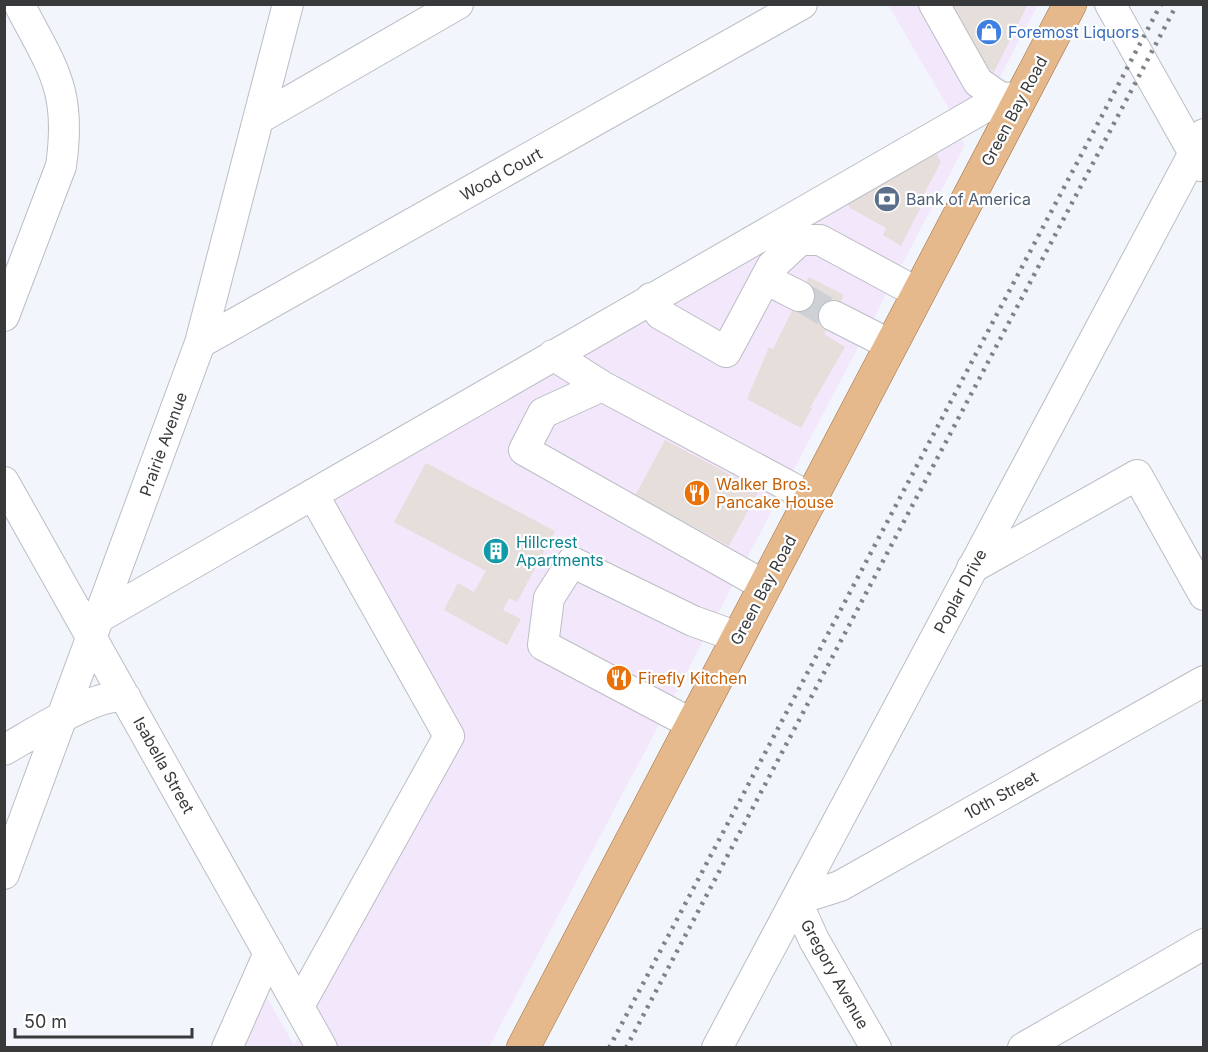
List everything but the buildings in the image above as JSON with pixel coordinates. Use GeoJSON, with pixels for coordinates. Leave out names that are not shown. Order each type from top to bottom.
{"type":"FeatureCollection","features":[{"type":"Feature","properties":{"kind":"main road","name":"Green Bay Road"},"geometry":{"type":"LineString","coordinates":[[523,1047],[918,293],[1011,97],[1070,4]]}},
{"type":"Feature","properties":{"kind":"street"},"geometry":{"type":"LineString","coordinates":[[4,316],[61,166],[64,146],[65,116],[62,92],[54,71],[19,4]]}},
{"type":"Feature","properties":{"kind":"street","name":"Prairie Avenue"},"geometry":{"type":"LineString","coordinates":[[4,874],[200,343],[288,4]]}},
{"type":"Feature","properties":{"kind":"street"},"geometry":{"type":"LineString","coordinates":[[260,118],[458,4]]}},
{"type":"Feature","properties":{"kind":"street","name":"Wood Court"},"geometry":{"type":"LineString","coordinates":[[200,343],[802,4]]}},
{"type":"Feature","properties":{"kind":"street"},"geometry":{"type":"LineString","coordinates":[[934,4],[978,82],[1011,97]]}},
{"type":"Feature","properties":{"kind":"street"},"geometry":{"type":"LineString","coordinates":[[1110,4],[1200,153]]}},
{"type":"Feature","properties":{"kind":"street"},"geometry":{"type":"LineString","coordinates":[[96,627],[313,494],[651,298],[1011,97]]}},
{"type":"Feature","properties":{"kind":"street","name":"Poplar Drive"},"geometry":{"type":"LineString","coordinates":[[717,1047],[972,568],[1200,153]]}},
{"type":"Feature","properties":{"kind":"street"},"geometry":{"type":"LineString","coordinates":[[651,298],[660,314],[726,352],[772,266],[800,240],[820,240],[918,293]]}},
{"type":"Feature","properties":{"kind":"street"},"geometry":{"type":"LineString","coordinates":[[765,279],[798,296]]}},
{"type":"Feature","properties":{"kind":"street"},"geometry":{"type":"LineString","coordinates":[[834,316],[891,345]]}},
{"type":"Feature","properties":{"kind":"street"},"geometry":{"type":"LineString","coordinates":[[554,355],[602,386],[811,498]]}},
{"type":"Feature","properties":{"kind":"street"},"geometry":{"type":"LineString","coordinates":[[602,386],[543,413],[524,450],[765,586]]}},
{"type":"Feature","properties":{"kind":"street"},"geometry":{"type":"LineString","coordinates":[[972,568],[1137,475],[1203,595]]}},
{"type":"Feature","properties":{"kind":"street","name":"Isabella Street"},"geometry":{"type":"LineString","coordinates":[[4,482],[96,627],[126,698],[322,1047]]}},
{"type":"Feature","properties":{"kind":"street"},"geometry":{"type":"LineString","coordinates":[[299,1006],[449,736],[313,494]]}},
{"type":"Feature","properties":{"kind":"street"},"geometry":{"type":"LineString","coordinates":[[692,724],[543,645],[549,598],[572,562],[693,621],[738,637]]}},
{"type":"Feature","properties":{"kind":"street","name":"10th Street"},"geometry":{"type":"LineString","coordinates":[[795,900],[840,886],[1203,681]]}},
{"type":"Feature","properties":{"kind":"street"},"geometry":{"type":"LineString","coordinates":[[4,750],[99,700],[119,695],[126,698]]}},
{"type":"Feature","properties":{"kind":"street","name":"Gregory Avenue"},"geometry":{"type":"LineString","coordinates":[[795,900],[814,940],[876,1047]]}},
{"type":"Feature","properties":{"kind":"street"},"geometry":{"type":"LineString","coordinates":[[1023,1047],[1203,944]]}},
{"type":"Feature","properties":{"kind":"street"},"geometry":{"type":"LineString","coordinates":[[227,1047],[269,953]]}},
{"type":"Feature","properties":{"kind":"shaded area"},"geometry":{"type":"Polygon","coordinates":[[[888,5],[1038,5],[993,90],[952,114],[888,5]]]}},
{"type":"Feature","properties":{"kind":"shaded area"},"geometry":{"type":"Polygon","coordinates":[[[960,135],[965,145],[489,1047],[224,1048],[255,977],[294,1045],[456,733],[326,497],[960,135]]]}},
{"type":"Feature","properties":{"kind":"tunnel"},"geometry":{"type":"LineString","coordinates":[[799,296],[834,316]]}},
{"type":"Feature","properties":{"kind":"railway"},"geometry":{"type":"LineString","coordinates":[[609,1048],[1161,4]]}},
{"type":"Feature","properties":{"kind":"railway"},"geometry":{"type":"LineString","coordinates":[[626,1048],[1177,4]]}},
{"type":"Feature","properties":{"kind":"place","name":"Foremost Liquors"},"geometry":{"type":"Point","coordinates":[989,32]}},
{"type":"Feature","properties":{"kind":"place","name":"Bank of America"},"geometry":{"type":"Point","coordinates":[887,199]}},
{"type":"Feature","properties":{"kind":"place","name":"Walker Bros. Pancake House"},"geometry":{"type":"Point","coordinates":[697,493]}},
{"type":"Feature","properties":{"kind":"place","name":"Hillcrest Apartments"},"geometry":{"type":"Point","coordinates":[496,551]}},
{"type":"Feature","properties":{"kind":"place","name":"Firefly Kitchen"},"geometry":{"type":"Point","coordinates":[619,678]}}]}
